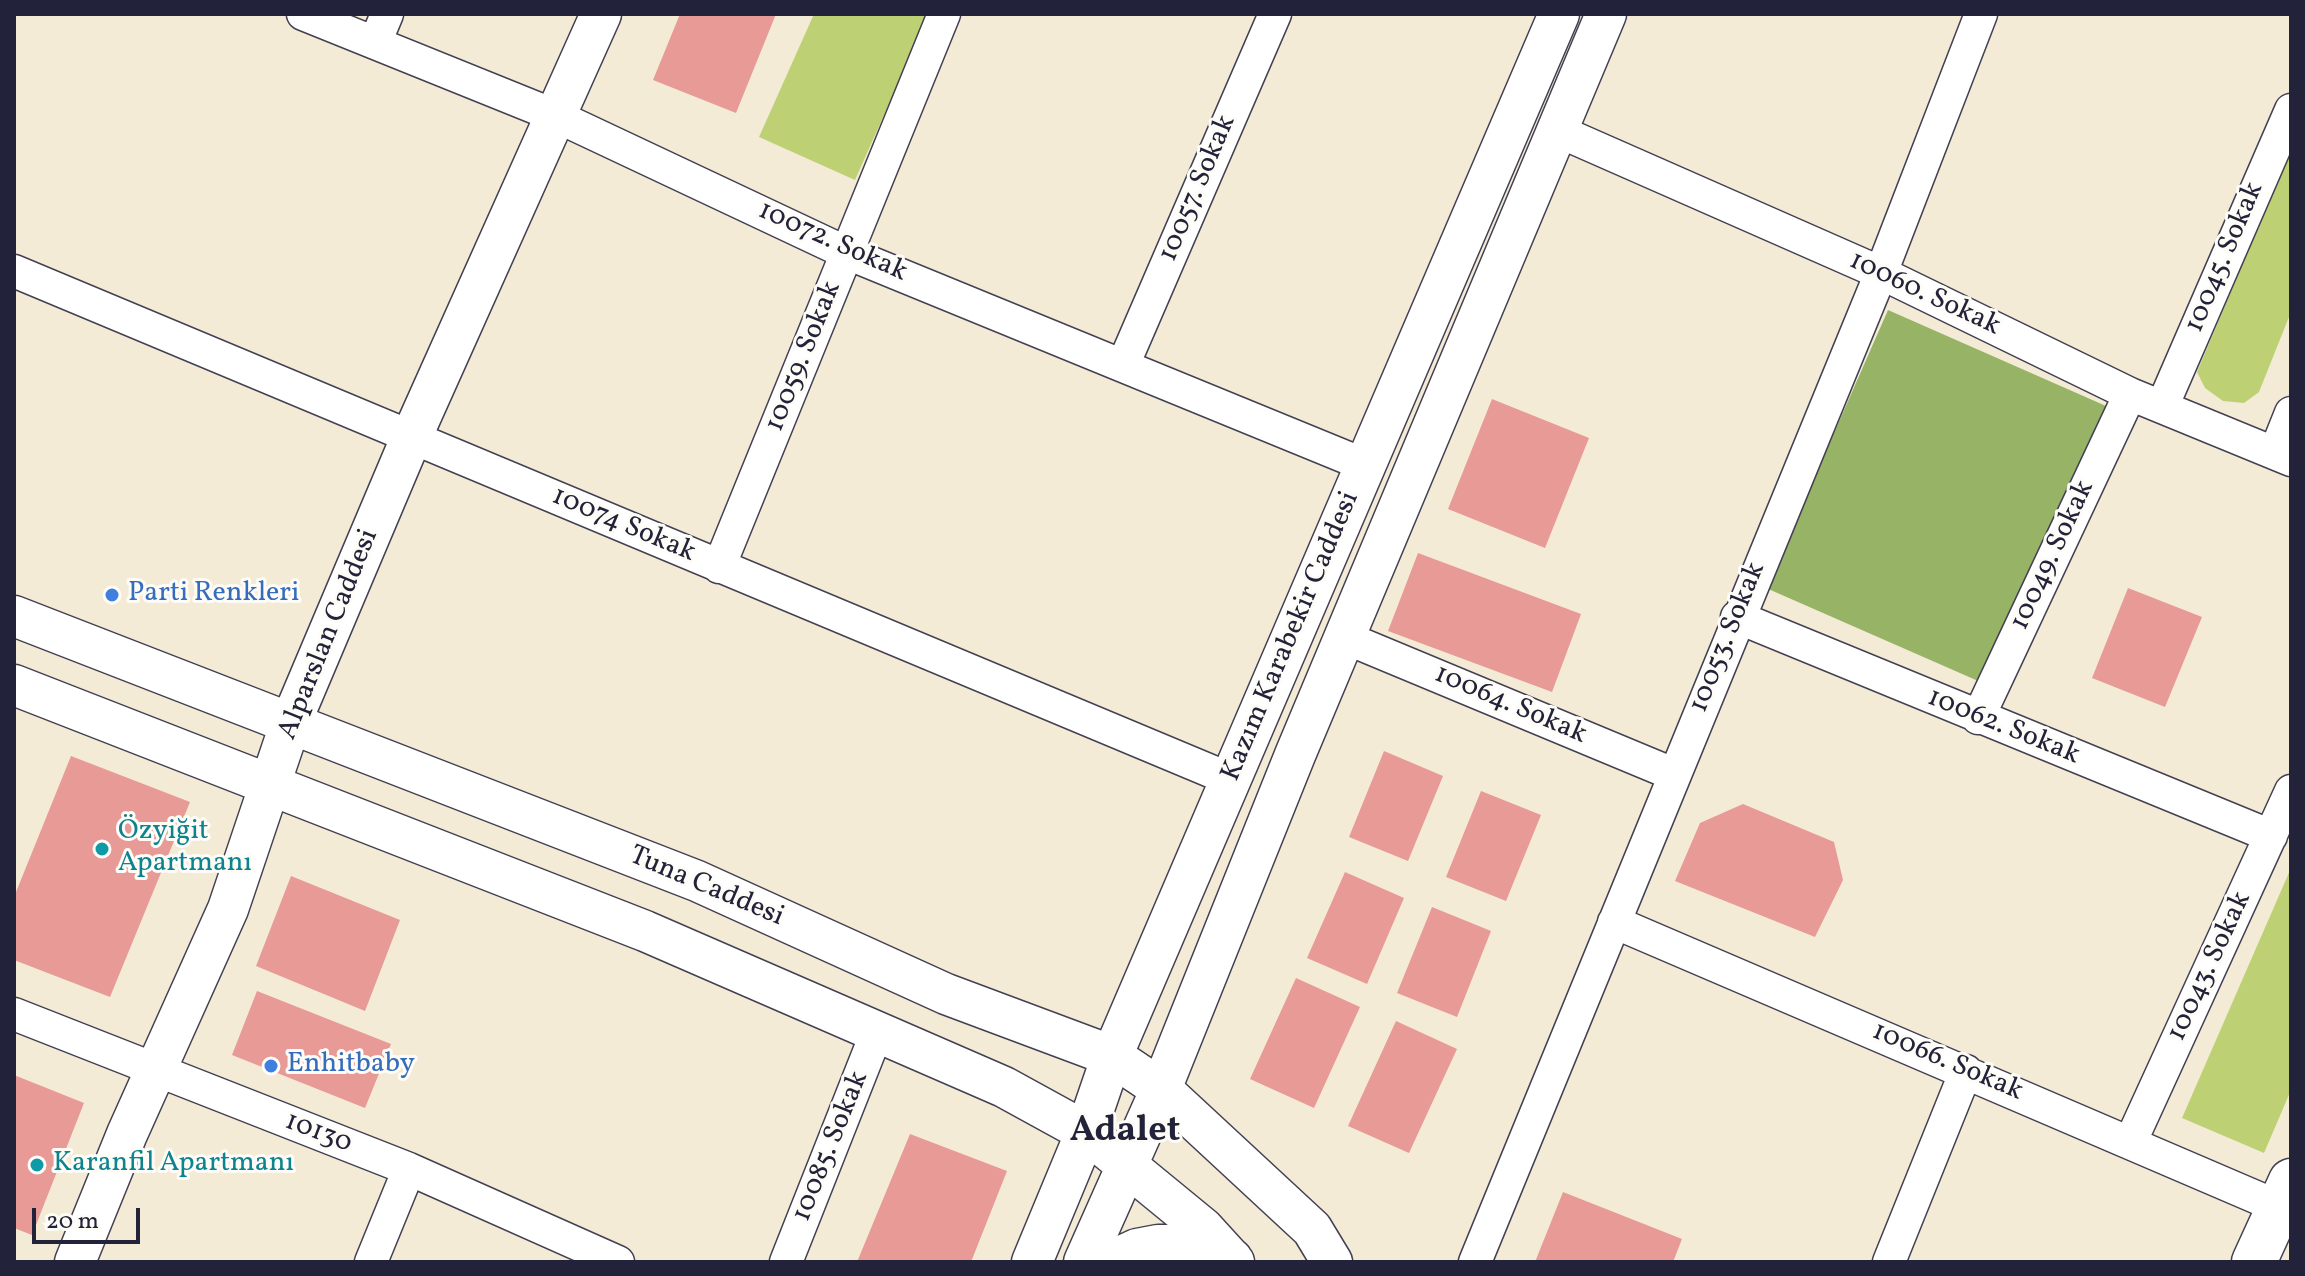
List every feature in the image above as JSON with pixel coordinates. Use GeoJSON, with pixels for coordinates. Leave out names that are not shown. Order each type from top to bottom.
{"type":"FeatureCollection","features":[{"type":"Feature","properties":{"kind":"main road"},"geometry":{"type":"LineString","coordinates":[[2254,1262],[2285,1194]]}},
{"type":"Feature","properties":{"kind":"street","name":"10072. Sokak"},"geometry":{"type":"LineString","coordinates":[[303,14],[381,28],[556,116],[847,253],[1124,363],[1365,465]]}},
{"type":"Feature","properties":{"kind":"street","name":"Alparslan Caddesi"},"geometry":{"type":"LineString","coordinates":[[75,1262],[228,909],[291,722],[412,436],[601,14]]}},
{"type":"Feature","properties":{"kind":"street","name":"10059. Sokak"},"geometry":{"type":"LineString","coordinates":[[719,567],[944,14]]}},
{"type":"Feature","properties":{"kind":"street","name":"10057. Sokak"},"geometry":{"type":"LineString","coordinates":[[1124,363],[1275,14]]}},
{"type":"Feature","properties":{"kind":"street","name":"Kazım Karabekir Caddesi"},"geometry":{"type":"LineString","coordinates":[[1032,1262],[1086,1132],[1112,1056],[1559,14]]}},
{"type":"Feature","properties":{"kind":"street","name":"Kazım Karabekir Caddesi"},"geometry":{"type":"LineString","coordinates":[[1084,1262],[1161,1089],[1606,14]]}},
{"type":"Feature","properties":{"kind":"street","name":"10053. Sokak"},"geometry":{"type":"LineString","coordinates":[[1475,1262],[1737,617],[1881,273],[1981,14]]}},
{"type":"Feature","properties":{"kind":"street","name":"10045. Sokak"},"geometry":{"type":"LineString","coordinates":[[2162,407],[2291,110]]}},
{"type":"Feature","properties":{"kind":"street","name":"10060. Sokak"},"geometry":{"type":"LineString","coordinates":[[1556,130],[1881,273],[2130,394],[2283,457]]}},
{"type":"Feature","properties":{"kind":"street","name":"10074 Sokak"},"geometry":{"type":"LineString","coordinates":[[14,271],[1232,780]]}},
{"type":"Feature","properties":{"kind":"street","name":"10049. Sokak"},"geometry":{"type":"LineString","coordinates":[[1978,718],[2130,394]]}},
{"type":"Feature","properties":{"kind":"street"},"geometry":{"type":"LineString","coordinates":[[2283,457],[2291,413]]}},
{"type":"Feature","properties":{"kind":"street","name":"Tuna Caddesi"},"geometry":{"type":"LineString","coordinates":[[14,616],[697,881],[946,994],[1112,1056],[1161,1089],[1312,1229],[1332,1262]]}},
{"type":"Feature","properties":{"kind":"street","name":"10062. Sokak"},"geometry":{"type":"LineString","coordinates":[[1737,617],[2271,836]]}},
{"type":"Feature","properties":{"kind":"street","name":"10064. Sokak"},"geometry":{"type":"LineString","coordinates":[[1346,638],[1673,774]]}},
{"type":"Feature","properties":{"kind":"street"},"geometry":{"type":"LineString","coordinates":[[14,685],[645,931],[1004,1087],[1086,1132],[1203,1228],[1233,1261]]}},
{"type":"Feature","properties":{"kind":"street","name":"10043. Sokak"},"geometry":{"type":"LineString","coordinates":[[2130,1143],[2291,791]]}},
{"type":"Feature","properties":{"kind":"street","name":"10066. Sokak"},"geometry":{"type":"LineString","coordinates":[[1614,922],[2130,1143],[2285,1194]]}},
{"type":"Feature","properties":{"kind":"street","name":"10130"},"geometry":{"type":"LineString","coordinates":[[14,1014],[155,1072],[409,1169],[580,1254],[618,1262]]}},
{"type":"Feature","properties":{"kind":"street","name":"10085. Sokak"},"geometry":{"type":"LineString","coordinates":[[786,1262],[877,1032]]}},
{"type":"Feature","properties":{"kind":"street"},"geometry":{"type":"LineString","coordinates":[[1889,1262],[1966,1071]]}},
{"type":"Feature","properties":{"kind":"street"},"geometry":{"type":"LineString","coordinates":[[371,1262],[409,1169]]}},
{"type":"Feature","properties":{"kind":"street"},"geometry":{"type":"LineString","coordinates":[[1109,1262],[1137,1249],[1158,1245],[1190,1245],[1233,1261]]}},
{"type":"Feature","properties":{"kind":"green space"},"geometry":{"type":"Polygon","coordinates":[[[814,14],[929,14],[855,180],[759,137],[814,14]]]}},
{"type":"Feature","properties":{"kind":"green space"},"geometry":{"type":"Polygon","coordinates":[[[2291,150],[2291,312],[2259,392],[2244,403],[2223,401],[2205,388],[2197,372],[2291,150]]]}},
{"type":"Feature","properties":{"kind":"green space"},"geometry":{"type":"Polygon","coordinates":[[[1888,310],[2106,406],[1985,684],[1766,588],[1888,310]]]}},
{"type":"Feature","properties":{"kind":"green space"},"geometry":{"type":"Polygon","coordinates":[[[2291,868],[2291,1090],[2264,1153],[2182,1118],[2291,868]]]}},
{"type":"Feature","properties":{"kind":"building"},"geometry":{"type":"Polygon","coordinates":[[[680,14],[776,14],[736,113],[653,80],[680,14]]]}},
{"type":"Feature","properties":{"kind":"building"},"geometry":{"type":"Polygon","coordinates":[[[1492,399],[1589,438],[1545,548],[1448,509],[1492,399]]]}},
{"type":"Feature","properties":{"kind":"building"},"geometry":{"type":"Polygon","coordinates":[[[1418,553],[1581,614],[1552,692],[1388,631],[1418,553]]]}},
{"type":"Feature","properties":{"kind":"building"},"geometry":{"type":"Polygon","coordinates":[[[2128,588],[2202,617],[2165,707],[2092,678],[2128,588]]]}},
{"type":"Feature","properties":{"kind":"building"},"geometry":{"type":"Polygon","coordinates":[[[1384,751],[1443,776],[1408,861],[1349,837],[1384,751]]]}},
{"type":"Feature","properties":{"kind":"building","name":"Özyiğit Apartmanı"},"geometry":{"type":"Polygon","coordinates":[[[71,756],[190,802],[110,997],[14,960],[14,897],[71,756]]]}},
{"type":"Feature","properties":{"kind":"building"},"geometry":{"type":"Polygon","coordinates":[[[1481,791],[1541,815],[1506,901],[1446,877],[1481,791]]]}},
{"type":"Feature","properties":{"kind":"building"},"geometry":{"type":"Polygon","coordinates":[[[1743,804],[1834,842],[1843,880],[1815,937],[1675,881],[1700,823],[1743,804]]]}},
{"type":"Feature","properties":{"kind":"building"},"geometry":{"type":"Polygon","coordinates":[[[1345,872],[1404,898],[1367,984],[1307,958],[1345,872]]]}},
{"type":"Feature","properties":{"kind":"building"},"geometry":{"type":"Polygon","coordinates":[[[291,876],[400,920],[365,1011],[256,966],[291,876]]]}},
{"type":"Feature","properties":{"kind":"building"},"geometry":{"type":"Polygon","coordinates":[[[1432,907],[1491,931],[1457,1017],[1397,993],[1432,907]]]}},
{"type":"Feature","properties":{"kind":"building"},"geometry":{"type":"Polygon","coordinates":[[[1296,978],[1360,1007],[1314,1108],[1250,1079],[1296,978]]]}},
{"type":"Feature","properties":{"kind":"building"},"geometry":{"type":"Polygon","coordinates":[[[257,991],[391,1044],[365,1108],[232,1055],[257,991]]]}},
{"type":"Feature","properties":{"kind":"building"},"geometry":{"type":"Polygon","coordinates":[[[1396,1021],[1457,1049],[1409,1153],[1348,1126],[1396,1021]]]}},
{"type":"Feature","properties":{"kind":"building","name":"Karanfil Apartmanı"},"geometry":{"type":"Polygon","coordinates":[[[14,1075],[84,1103],[32,1235],[14,1228],[14,1075]]]}},
{"type":"Feature","properties":{"kind":"building"},"geometry":{"type":"Polygon","coordinates":[[[910,1134],[1007,1171],[971,1262],[857,1262],[910,1134]]]}},
{"type":"Feature","properties":{"kind":"building"},"geometry":{"type":"Polygon","coordinates":[[[1563,1192],[1682,1239],[1673,1262],[1535,1262],[1563,1192]]]}},
{"type":"Feature","properties":{"kind":"place","name":"Parti Renkleri"},"geometry":{"type":"Point","coordinates":[112,595]}},
{"type":"Feature","properties":{"kind":"place","name":"Özyiğit Apartmanı"},"geometry":{"type":"Point","coordinates":[102,849]}},
{"type":"Feature","properties":{"kind":"place","name":"Enhitbaby"},"geometry":{"type":"Point","coordinates":[271,1066]}},
{"type":"Feature","properties":{"kind":"place","name":"Karanfil Apartmanı"},"geometry":{"type":"Point","coordinates":[37,1165]}},
{"type":"Feature","properties":{"kind":"district","name":"Adalet"},"geometry":{"type":"Point","coordinates":[1125,1133]}}]}
